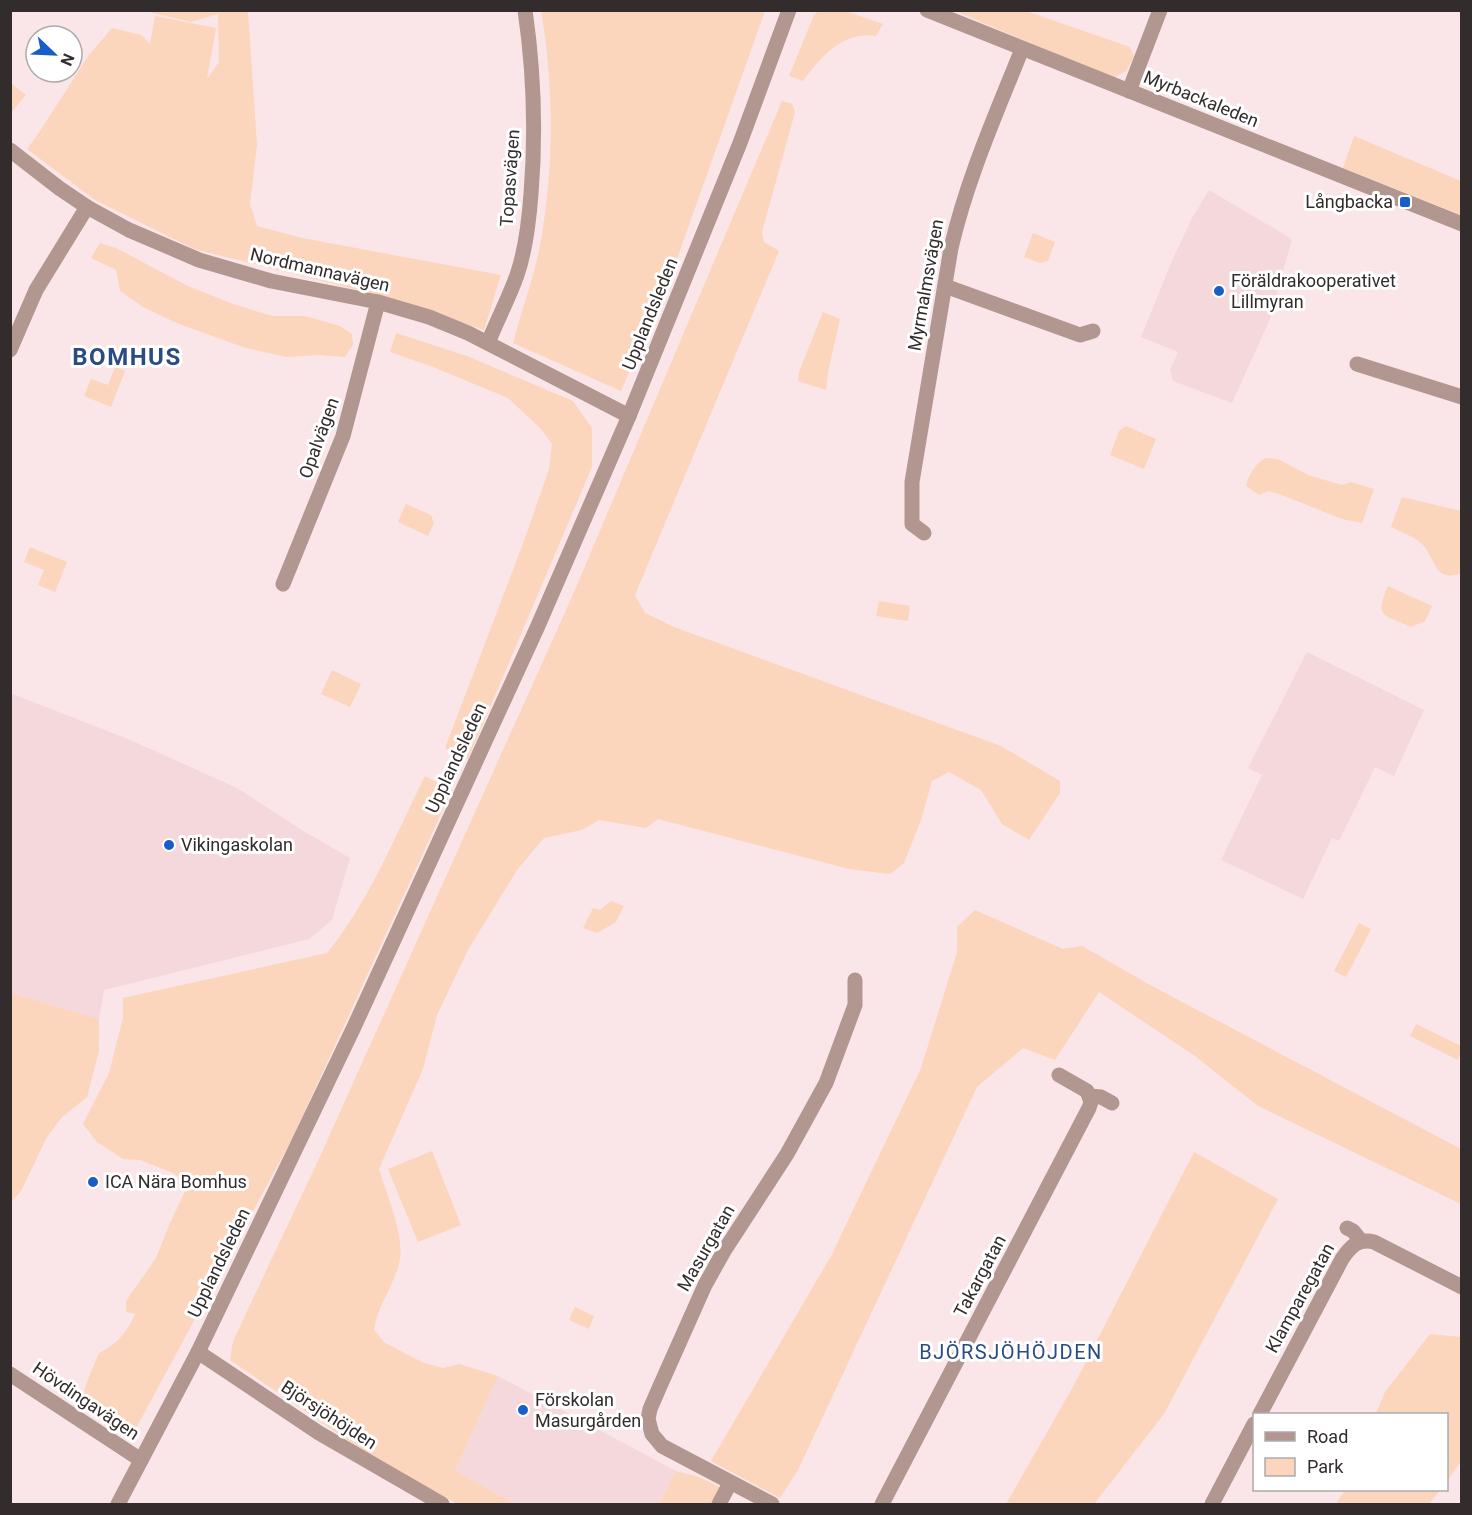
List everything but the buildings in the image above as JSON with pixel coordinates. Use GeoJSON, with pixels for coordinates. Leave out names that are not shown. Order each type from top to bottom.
{"type":"FeatureCollection","features":[{"type":"Feature","properties":{"kind":"street","name":"Topasvägen"},"geometry":{"type":"LineString","coordinates":[[488,343],[517,276],[527,229],[534,155],[534,102],[532,57],[525,10]]}},
{"type":"Feature","properties":{"kind":"street","name":"Upplandsleden"},"geometry":{"type":"LineString","coordinates":[[118,1504],[198,1352],[354,1027],[537,628],[629,416],[740,143],[789,10]]}},
{"type":"Feature","properties":{"kind":"street","name":"Myrbackaleden"},"geometry":{"type":"LineString","coordinates":[[927,10],[1461,224]]}},
{"type":"Feature","properties":{"kind":"street"},"geometry":{"type":"LineString","coordinates":[[1129,91],[1160,10]]}},
{"type":"Feature","properties":{"kind":"street","name":"Myrmalmsvägen"},"geometry":{"type":"LineString","coordinates":[[924,533],[912,524],[912,482],[959,214],[978,159],[1022,49]]}},
{"type":"Feature","properties":{"kind":"street","name":"Nordmannavägen"},"geometry":{"type":"LineString","coordinates":[[10,150],[87,207],[129,230],[200,261],[271,281],[378,302],[452,326],[629,416]]}},
{"type":"Feature","properties":{"kind":"street"},"geometry":{"type":"LineString","coordinates":[[10,350],[36,290],[87,207]]}},
{"type":"Feature","properties":{"kind":"street"},"geometry":{"type":"LineString","coordinates":[[945,286],[1080,335],[1093,332]]}},
{"type":"Feature","properties":{"kind":"street","name":"Opalvägen"},"geometry":{"type":"LineString","coordinates":[[283,584],[343,436],[378,302]]}},
{"type":"Feature","properties":{"kind":"street"},"geometry":{"type":"LineString","coordinates":[[1357,364],[1461,397]]}},
{"type":"Feature","properties":{"kind":"street","name":"Masurgatan"},"geometry":{"type":"LineString","coordinates":[[730,1483],[657,1442],[649,1427],[650,1408],[705,1285],[724,1251],[787,1154],[826,1083],[855,1005],[855,980]]}},
{"type":"Feature","properties":{"kind":"street"},"geometry":{"type":"LineString","coordinates":[[1059,1076],[1082,1087],[1090,1096],[1101,1097],[1112,1102]]}},
{"type":"Feature","properties":{"kind":"street","name":"Takargatan"},"geometry":{"type":"LineString","coordinates":[[882,1504],[1085,1118],[1091,1102],[1090,1096]]}},
{"type":"Feature","properties":{"kind":"street"},"geometry":{"type":"LineString","coordinates":[[1347,1228],[1353,1231],[1361,1241]]}},
{"type":"Feature","properties":{"kind":"street","name":"Klamparegatan"},"geometry":{"type":"LineString","coordinates":[[1261,1413],[1349,1248],[1367,1240],[1384,1246],[1461,1287]]}},
{"type":"Feature","properties":{"kind":"street","name":"Björsjöhöjden"},"geometry":{"type":"LineString","coordinates":[[198,1352],[319,1433],[382,1472],[442,1504]]}},
{"type":"Feature","properties":{"kind":"street","name":"Hövdingavägen"},"geometry":{"type":"LineString","coordinates":[[10,1374],[141,1460]]}},
{"type":"Feature","properties":{"kind":"street"},"geometry":{"type":"LineString","coordinates":[[1212,1504],[1253,1426]]}},
{"type":"Feature","properties":{"kind":"street"},"geometry":{"type":"LineString","coordinates":[[719,1504],[730,1483],[772,1504]]}},
{"type":"Feature","properties":{"kind":"shaded area","name":"Föräldrakooperativet Lillmyran"},"geometry":{"type":"Polygon","coordinates":[[[1209,190],[1292,239],[1270,319],[1232,403],[1173,381],[1170,370],[1178,352],[1141,337],[1171,263],[1192,218],[1209,190]]]}},
{"type":"Feature","properties":{"kind":"shaded area"},"geometry":{"type":"Polygon","coordinates":[[[1307,652],[1424,710],[1394,776],[1375,767],[1339,841],[1332,838],[1303,899],[1221,860],[1262,775],[1248,768],[1307,652]]]}},
{"type":"Feature","properties":{"kind":"shaded area","name":"Vikingaskolan"},"geometry":{"type":"Polygon","coordinates":[[[10,693],[128,739],[237,788],[350,858],[332,920],[309,939],[104,990],[99,1019],[11,993],[10,693]]]}},
{"type":"Feature","properties":{"kind":"shaded area","name":"Förskolan Masurgården"},"geometry":{"type":"Polygon","coordinates":[[[498,1376],[676,1471],[659,1504],[516,1504],[455,1471],[498,1376]]]}},
{"type":"Feature","properties":{"kind":"green space"},"geometry":{"type":"Polygon","coordinates":[[[819,10],[846,11],[883,24],[876,36],[853,37],[834,47],[803,81],[789,76],[814,15],[819,10]]]}},
{"type":"Feature","properties":{"kind":"green space"},"geometry":{"type":"Polygon","coordinates":[[[145,11],[248,11],[257,145],[250,204],[257,226],[302,238],[501,275],[484,330],[390,298],[194,249],[95,200],[27,149],[70,84],[84,84],[84,63],[112,28],[141,35],[150,44],[155,16],[216,28],[207,79],[219,62],[218,14],[191,22],[145,11]]]}},
{"type":"Feature","properties":{"kind":"green space"},"geometry":{"type":"Polygon","coordinates":[[[541,11],[765,11],[672,273],[621,391],[513,343],[538,253],[548,183],[550,97],[541,11]]]}},
{"type":"Feature","properties":{"kind":"green space"},"geometry":{"type":"Polygon","coordinates":[[[955,11],[1026,11],[1130,47],[1134,57],[1126,71],[1115,77],[1098,72],[955,11]]]}},
{"type":"Feature","properties":{"kind":"green space"},"geometry":{"type":"Polygon","coordinates":[[[11,83],[26,95],[11,113],[11,83]]]}},
{"type":"Feature","properties":{"kind":"green space"},"geometry":{"type":"Polygon","coordinates":[[[782,101],[792,104],[795,112],[762,232],[764,242],[779,251],[635,595],[645,613],[674,627],[1001,746],[1060,781],[1060,793],[1029,840],[1002,824],[981,790],[949,772],[932,781],[921,820],[904,863],[890,874],[849,869],[658,819],[646,828],[599,820],[582,830],[544,838],[517,870],[468,950],[437,1015],[423,1069],[379,1169],[398,1229],[400,1253],[399,1264],[378,1313],[374,1330],[385,1343],[424,1363],[443,1368],[459,1364],[498,1376],[455,1471],[516,1504],[458,1504],[374,1458],[230,1360],[233,1341],[317,1163],[571,599],[782,101]]]}},
{"type":"Feature","properties":{"kind":"green space"},"geometry":{"type":"Polygon","coordinates":[[[1354,136],[1461,181],[1461,215],[1343,168],[1354,136]]]}},
{"type":"Feature","properties":{"kind":"green space"},"geometry":{"type":"Polygon","coordinates":[[[1033,233],[1055,242],[1048,261],[1040,263],[1024,257],[1033,233]]]}},
{"type":"Feature","properties":{"kind":"green space"},"geometry":{"type":"Polygon","coordinates":[[[100,243],[116,248],[188,286],[233,304],[272,316],[305,316],[340,326],[352,334],[353,345],[345,357],[319,355],[287,357],[246,348],[179,324],[143,307],[120,291],[116,270],[91,258],[100,243]]]}},
{"type":"Feature","properties":{"kind":"green space"},"geometry":{"type":"Polygon","coordinates":[[[823,312],[840,319],[826,390],[798,381],[799,372],[823,312]]]}},
{"type":"Feature","properties":{"kind":"green space"},"geometry":{"type":"Polygon","coordinates":[[[396,333],[467,356],[573,401],[592,428],[592,467],[468,759],[445,748],[524,541],[549,469],[552,444],[540,428],[508,398],[390,352],[396,333]]]}},
{"type":"Feature","properties":{"kind":"green space"},"geometry":{"type":"Polygon","coordinates":[[[115,367],[125,371],[111,407],[84,396],[91,379],[108,385],[115,367]]]}},
{"type":"Feature","properties":{"kind":"green space"},"geometry":{"type":"Polygon","coordinates":[[[1126,426],[1156,439],[1144,469],[1110,455],[1119,431],[1126,426]]]}},
{"type":"Feature","properties":{"kind":"green space"},"geometry":{"type":"Polygon","coordinates":[[[1265,458],[1278,459],[1308,475],[1342,485],[1351,482],[1374,489],[1362,523],[1342,519],[1268,491],[1259,495],[1246,486],[1252,470],[1265,458]]]}},
{"type":"Feature","properties":{"kind":"green space"},"geometry":{"type":"Polygon","coordinates":[[[1402,497],[1461,511],[1461,573],[1445,575],[1440,572],[1421,543],[1391,527],[1402,497]]]}},
{"type":"Feature","properties":{"kind":"green space"},"geometry":{"type":"Polygon","coordinates":[[[406,504],[431,515],[434,523],[428,536],[398,522],[406,504]]]}},
{"type":"Feature","properties":{"kind":"green space"},"geometry":{"type":"Polygon","coordinates":[[[30,547],[67,562],[55,592],[38,585],[44,570],[24,562],[30,547]]]}},
{"type":"Feature","properties":{"kind":"green space"},"geometry":{"type":"Polygon","coordinates":[[[1388,586],[1432,606],[1425,621],[1411,627],[1384,614],[1382,604],[1388,586]]]}},
{"type":"Feature","properties":{"kind":"green space"},"geometry":{"type":"Polygon","coordinates":[[[879,601],[910,606],[908,621],[876,616],[879,601]]]}},
{"type":"Feature","properties":{"kind":"green space"},"geometry":{"type":"Polygon","coordinates":[[[332,670],[361,684],[350,707],[321,694],[332,670]]]}},
{"type":"Feature","properties":{"kind":"green space"},"geometry":{"type":"Polygon","coordinates":[[[425,776],[452,790],[293,1137],[133,1434],[80,1408],[86,1384],[99,1353],[121,1337],[132,1321],[135,1314],[126,1312],[126,1301],[156,1258],[189,1183],[173,1173],[140,1160],[123,1159],[97,1142],[83,1124],[109,1073],[123,1018],[123,998],[327,953],[369,890],[425,776]]]}},
{"type":"Feature","properties":{"kind":"green space"},"geometry":{"type":"Polygon","coordinates":[[[611,901],[624,906],[616,922],[597,933],[583,928],[593,908],[600,910],[611,901]]]}},
{"type":"Feature","properties":{"kind":"green space"},"geometry":{"type":"Polygon","coordinates":[[[975,910],[1063,949],[1082,946],[1152,986],[1461,1149],[1461,1204],[1258,1106],[1195,1056],[1099,992],[1055,1060],[1023,1048],[977,1087],[798,1470],[780,1498],[711,1461],[831,1256],[921,1068],[957,952],[957,927],[975,910]]]}},
{"type":"Feature","properties":{"kind":"green space"},"geometry":{"type":"Polygon","coordinates":[[[1359,923],[1371,929],[1346,977],[1334,971],[1359,923]]]}},
{"type":"Feature","properties":{"kind":"green space"},"geometry":{"type":"Polygon","coordinates":[[[11,993],[99,1019],[99,1051],[87,1097],[62,1117],[47,1137],[21,1191],[11,1202],[11,993]]]}},
{"type":"Feature","properties":{"kind":"green space"},"geometry":{"type":"Polygon","coordinates":[[[1416,1024],[1461,1046],[1458,1060],[1410,1036],[1416,1024]]]}},
{"type":"Feature","properties":{"kind":"green space"},"geometry":{"type":"Polygon","coordinates":[[[432,1151],[461,1225],[418,1242],[388,1169],[432,1151]]]}},
{"type":"Feature","properties":{"kind":"green space"},"geometry":{"type":"Polygon","coordinates":[[[1194,1152],[1278,1199],[1164,1414],[1094,1504],[1006,1504],[1074,1385],[1194,1152]]]}},
{"type":"Feature","properties":{"kind":"green space"},"geometry":{"type":"Polygon","coordinates":[[[575,1307],[594,1316],[589,1329],[569,1320],[575,1307]]]}},
{"type":"Feature","properties":{"kind":"green space"},"geometry":{"type":"Polygon","coordinates":[[[1430,1334],[1461,1337],[1461,1461],[1448,1480],[1448,1413],[1376,1413],[1385,1392],[1430,1334]]]}},
{"type":"Feature","properties":{"kind":"green space"},"geometry":{"type":"Polygon","coordinates":[[[676,1471],[699,1477],[721,1488],[712,1504],[659,1504],[676,1471]]]}},
{"type":"Feature","properties":{"kind":"green space"},"geometry":{"type":"Polygon","coordinates":[[[1344,1491],[1439,1491],[1429,1504],[1336,1504],[1344,1491]]]}},
{"type":"Feature","properties":{"kind":"place","name":"Långbacka"},"geometry":{"type":"Point","coordinates":[1405,202]}},
{"type":"Feature","properties":{"kind":"place","name":"Föräldrakooperativet Lillmyran"},"geometry":{"type":"Point","coordinates":[1219,291]}},
{"type":"Feature","properties":{"kind":"place","name":"Vikingaskolan"},"geometry":{"type":"Point","coordinates":[169,845]}},
{"type":"Feature","properties":{"kind":"place","name":"ICA Nära Bomhus"},"geometry":{"type":"Point","coordinates":[93,1182]}},
{"type":"Feature","properties":{"kind":"place","name":"Förskolan Masurgården"},"geometry":{"type":"Point","coordinates":[523,1410]}},
{"type":"Feature","properties":{"kind":"district","name":"BOMHUS"},"geometry":{"type":"Point","coordinates":[127,357]}},
{"type":"Feature","properties":{"kind":"district","name":"BJÖRSJÖHÖJDEN"},"geometry":{"type":"Point","coordinates":[1011,1352]}}]}
